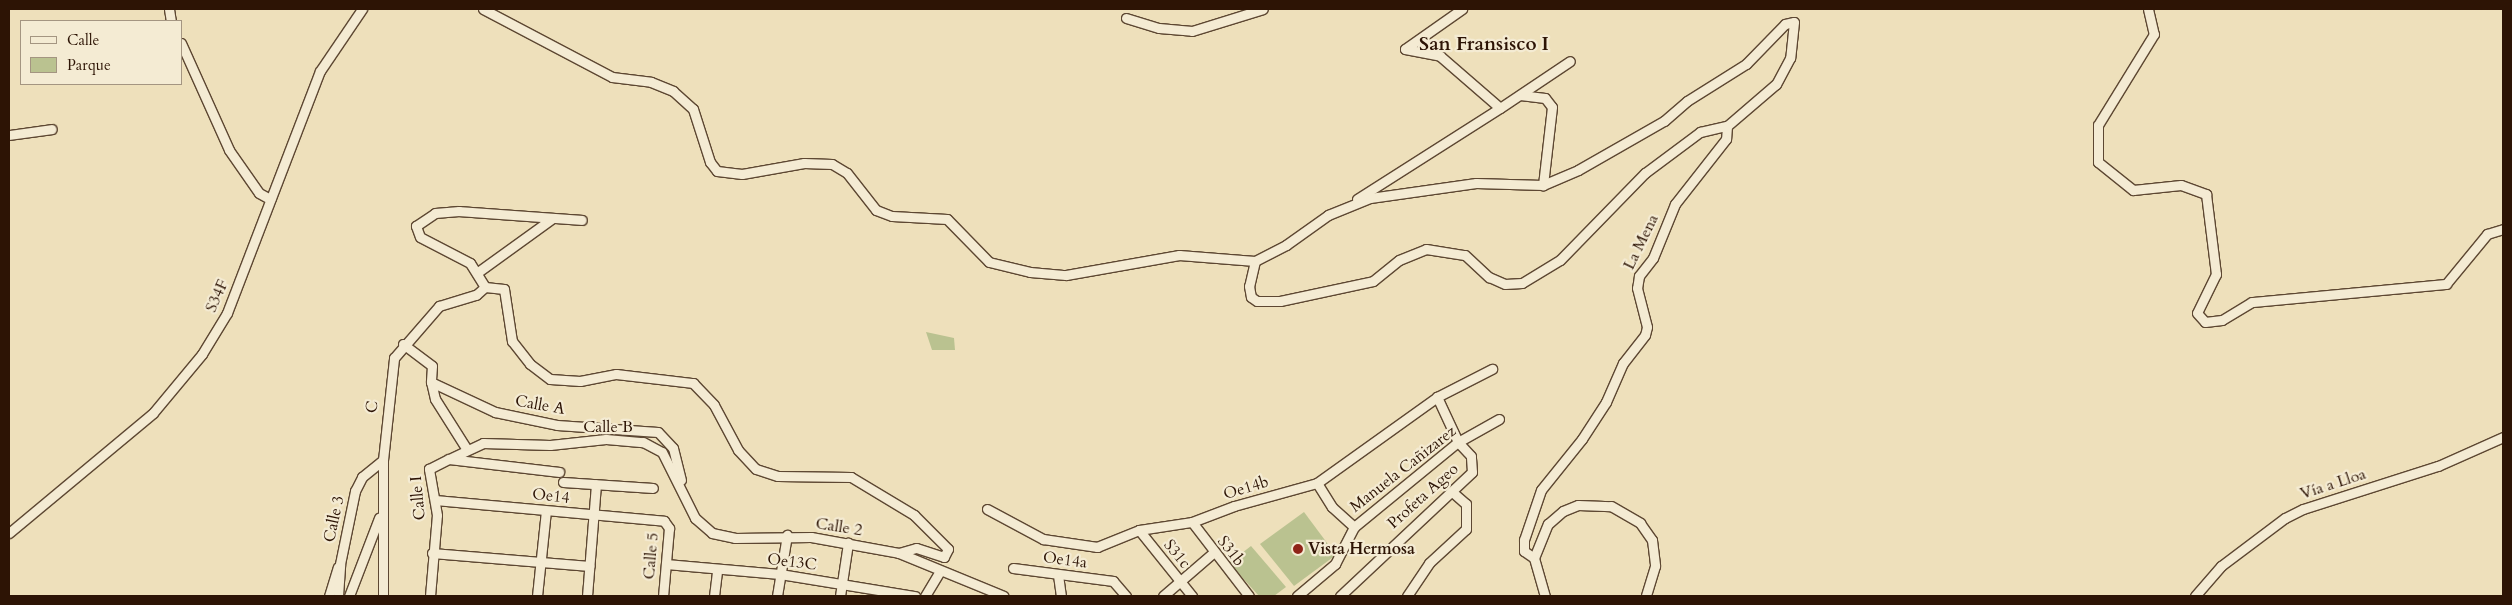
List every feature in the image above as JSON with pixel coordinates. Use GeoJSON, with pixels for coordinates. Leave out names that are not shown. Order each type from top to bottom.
{"type":"FeatureCollection","features":[{"type":"Feature","properties":{"kind":"street","name":"S34F"},"geometry":{"type":"LineString","coordinates":[[9,533],[153,413],[188,374],[227,313],[320,72],[362,9]]}},
{"type":"Feature","properties":{"kind":"street"},"geometry":{"type":"LineString","coordinates":[[483,9],[600,72],[673,91],[693,109],[710,162],[717,171],[742,174],[804,162],[832,164],[847,173],[876,210],[892,216],[947,219],[988,262],[1030,272],[1066,275],[1172,256],[1255,261],[1500,108],[1570,61]]}},
{"type":"Feature","properties":{"kind":"street"},"geometry":{"type":"LineString","coordinates":[[1126,18],[1159,28],[1192,31],[1263,9]]}},
{"type":"Feature","properties":{"kind":"street"},"geometry":{"type":"LineString","coordinates":[[1462,9],[1405,49],[1440,56],[1500,108]]}},
{"type":"Feature","properties":{"kind":"street"},"geometry":{"type":"LineString","coordinates":[[2148,9],[2154,34],[2098,125],[2098,162],[2133,190],[2181,185],[2206,194],[2216,274],[2197,313],[2205,322],[2222,320],[2252,302],[2446,284],[2487,234],[2503,229]]}},
{"type":"Feature","properties":{"kind":"street","name":"La Mena"},"geometry":{"type":"LineString","coordinates":[[1534,558],[1524,551],[1524,540],[1541,490],[1582,440],[1606,402],[1623,363],[1645,335],[1647,327],[1637,288],[1639,276],[1653,258],[1675,204],[1726,139],[1727,126],[1776,84],[1790,58],[1795,30],[1794,22],[1785,24],[1746,64],[1686,101],[1664,121],[1578,170],[1544,185]]}},
{"type":"Feature","properties":{"kind":"street"},"geometry":{"type":"LineString","coordinates":[[182,44],[223,139],[259,193],[270,199]]}},
{"type":"Feature","properties":{"kind":"street"},"geometry":{"type":"LineString","coordinates":[[1347,205],[1443,186],[1544,185],[1552,107],[1545,98],[1520,95]]}},
{"type":"Feature","properties":{"kind":"street"},"geometry":{"type":"LineString","coordinates":[[1255,261],[1249,286],[1251,297],[1257,302],[1280,301],[1373,281],[1399,260],[1426,249],[1465,255],[1497,280],[1522,283],[1560,260],[1645,174],[1700,132],[1727,126]]}},
{"type":"Feature","properties":{"kind":"street"},"geometry":{"type":"LineString","coordinates":[[9,135],[52,129]]}},
{"type":"Feature","properties":{"kind":"street"},"geometry":{"type":"LineString","coordinates":[[582,220],[459,211],[435,213],[418,223],[420,237],[470,263],[478,272],[485,287],[504,289],[512,341],[530,364],[550,379],[580,381],[616,374],[693,383],[714,405],[738,450],[756,469],[778,476],[851,477],[914,515],[948,549],[944,557],[916,548],[899,553]]}},
{"type":"Feature","properties":{"kind":"street"},"geometry":{"type":"LineString","coordinates":[[478,272],[553,218]]}},
{"type":"Feature","properties":{"kind":"street","name":"C"},"geometry":{"type":"LineString","coordinates":[[383,596],[383,460],[390,375],[403,344],[439,306],[476,295],[485,287]]}},
{"type":"Feature","properties":{"kind":"street"},"geometry":{"type":"LineString","coordinates":[[403,344],[432,366],[431,382],[435,399],[466,448]]}},
{"type":"Feature","properties":{"kind":"street","name":"Oe14b"},"geometry":{"type":"LineString","coordinates":[[987,509],[1044,540],[1097,548],[1139,530],[1192,522],[1317,483],[1437,397],[1492,369]]}},
{"type":"Feature","properties":{"kind":"street","name":"Calle A"},"geometry":{"type":"LineString","coordinates":[[431,382],[495,412],[557,424],[662,434],[673,448],[683,492]]}},
{"type":"Feature","properties":{"kind":"street"},"geometry":{"type":"LineString","coordinates":[[1437,397],[1458,442]]}},
{"type":"Feature","properties":{"kind":"street","name":"Manuela Cañizarez"},"geometry":{"type":"LineString","coordinates":[[1298,596],[1335,564],[1354,527],[1458,442],[1499,419]]}},
{"type":"Feature","properties":{"kind":"street","name":"Vía a Lloa"},"geometry":{"type":"LineString","coordinates":[[2196,596],[2221,566],[2253,539],[2303,509],[2438,466],[2503,437]]}},
{"type":"Feature","properties":{"kind":"street","name":"Calle B"},"geometry":{"type":"LineString","coordinates":[[449,459],[466,448],[483,444],[550,445],[606,439],[643,442],[662,452],[683,492]]}},
{"type":"Feature","properties":{"kind":"street","name":"Profeta Ageo"},"geometry":{"type":"LineString","coordinates":[[1340,596],[1394,541],[1452,492],[1472,472],[1471,456],[1458,442]]}},
{"type":"Feature","properties":{"kind":"street"},"geometry":{"type":"LineString","coordinates":[[449,459],[559,472]]}},
{"type":"Feature","properties":{"kind":"street","name":"Calle I"},"geometry":{"type":"LineString","coordinates":[[430,596],[435,500],[428,471],[449,459]]}},
{"type":"Feature","properties":{"kind":"street","name":"Calle 3"},"geometry":{"type":"LineString","coordinates":[[338,596],[340,564],[356,491],[362,477],[383,460]]}},
{"type":"Feature","properties":{"kind":"street"},"geometry":{"type":"LineString","coordinates":[[563,482],[653,488]]}},
{"type":"Feature","properties":{"kind":"street"},"geometry":{"type":"LineString","coordinates":[[1317,483],[1332,507],[1354,527]]}},
{"type":"Feature","properties":{"kind":"street"},"geometry":{"type":"LineString","coordinates":[[587,596],[596,484]]}},
{"type":"Feature","properties":{"kind":"street","name":"Calle 2"},"geometry":{"type":"LineString","coordinates":[[683,492],[695,518],[712,533],[735,538],[787,536],[848,543],[899,553],[940,571],[982,585],[1004,596]]}},
{"type":"Feature","properties":{"kind":"street"},"geometry":{"type":"LineString","coordinates":[[1406,596],[1429,564],[1466,529],[1466,504],[1452,492]]}},
{"type":"Feature","properties":{"kind":"street","name":"Oe14"},"geometry":{"type":"LineString","coordinates":[[435,500],[593,516],[664,521]]}},
{"type":"Feature","properties":{"kind":"street"},"geometry":{"type":"LineString","coordinates":[[1545,596],[1534,558],[1548,524],[1562,511],[1578,506],[1616,508],[1640,523],[1652,540],[1655,566],[1646,596]]}},
{"type":"Feature","properties":{"kind":"street"},"geometry":{"type":"LineString","coordinates":[[349,596],[382,510]]}},
{"type":"Feature","properties":{"kind":"street"},"geometry":{"type":"LineString","coordinates":[[538,596],[546,511]]}},
{"type":"Feature","properties":{"kind":"street","name":"Calle 5"},"geometry":{"type":"LineString","coordinates":[[663,596],[669,528],[664,521]]}},
{"type":"Feature","properties":{"kind":"street","name":"S31b"},"geometry":{"type":"LineString","coordinates":[[1192,522],[1213,554],[1249,596]]}},
{"type":"Feature","properties":{"kind":"street","name":"S31c"},"geometry":{"type":"LineString","coordinates":[[1139,530],[1192,596]]}},
{"type":"Feature","properties":{"kind":"street"},"geometry":{"type":"LineString","coordinates":[[776,596],[787,536]]}},
{"type":"Feature","properties":{"kind":"street"},"geometry":{"type":"LineString","coordinates":[[840,596],[848,543]]}},
{"type":"Feature","properties":{"kind":"street"},"geometry":{"type":"LineString","coordinates":[[432,552],[589,566]]}},
{"type":"Feature","properties":{"kind":"street"},"geometry":{"type":"LineString","coordinates":[[1164,596],[1213,554]]}},
{"type":"Feature","properties":{"kind":"street"},"geometry":{"type":"LineString","coordinates":[[329,596],[340,564]]}},
{"type":"Feature","properties":{"kind":"street","name":"Oe13C"},"geometry":{"type":"LineString","coordinates":[[666,564],[717,571],[780,574],[915,596]]}},
{"type":"Feature","properties":{"kind":"street","name":"Oe14a"},"geometry":{"type":"LineString","coordinates":[[1013,568],[1113,581],[1126,596]]}},
{"type":"Feature","properties":{"kind":"street"},"geometry":{"type":"LineString","coordinates":[[714,596],[717,571]]}},
{"type":"Feature","properties":{"kind":"street"},"geometry":{"type":"LineString","coordinates":[[925,596],[940,571]]}},
{"type":"Feature","properties":{"kind":"street"},"geometry":{"type":"LineString","coordinates":[[1058,575],[1061,596]]}},
{"type":"Feature","properties":{"kind":"street"},"geometry":{"type":"LineString","coordinates":[[980,596],[982,585]]}},
{"type":"Feature","properties":{"kind":"green space"},"geometry":{"type":"Polygon","coordinates":[[[926,332],[954,338],[955,350],[932,350],[926,332]]]}},
{"type":"Feature","properties":{"kind":"green space","name":"Vista Hermosa"},"geometry":{"type":"Polygon","coordinates":[[[1304,512],[1336,555],[1294,586],[1260,544],[1304,512]]]}},
{"type":"Feature","properties":{"kind":"green space"},"geometry":{"type":"Polygon","coordinates":[[[1251,546],[1286,587],[1274,596],[1259,596],[1229,563],[1251,546]]]}},
{"type":"Feature","properties":{"kind":"place","name":"Vista Hermosa"},"geometry":{"type":"Point","coordinates":[1298,549]}},
{"type":"Feature","properties":{"kind":"district","name":"San Fransisco I"},"geometry":{"type":"Point","coordinates":[1484,45]}}]}
